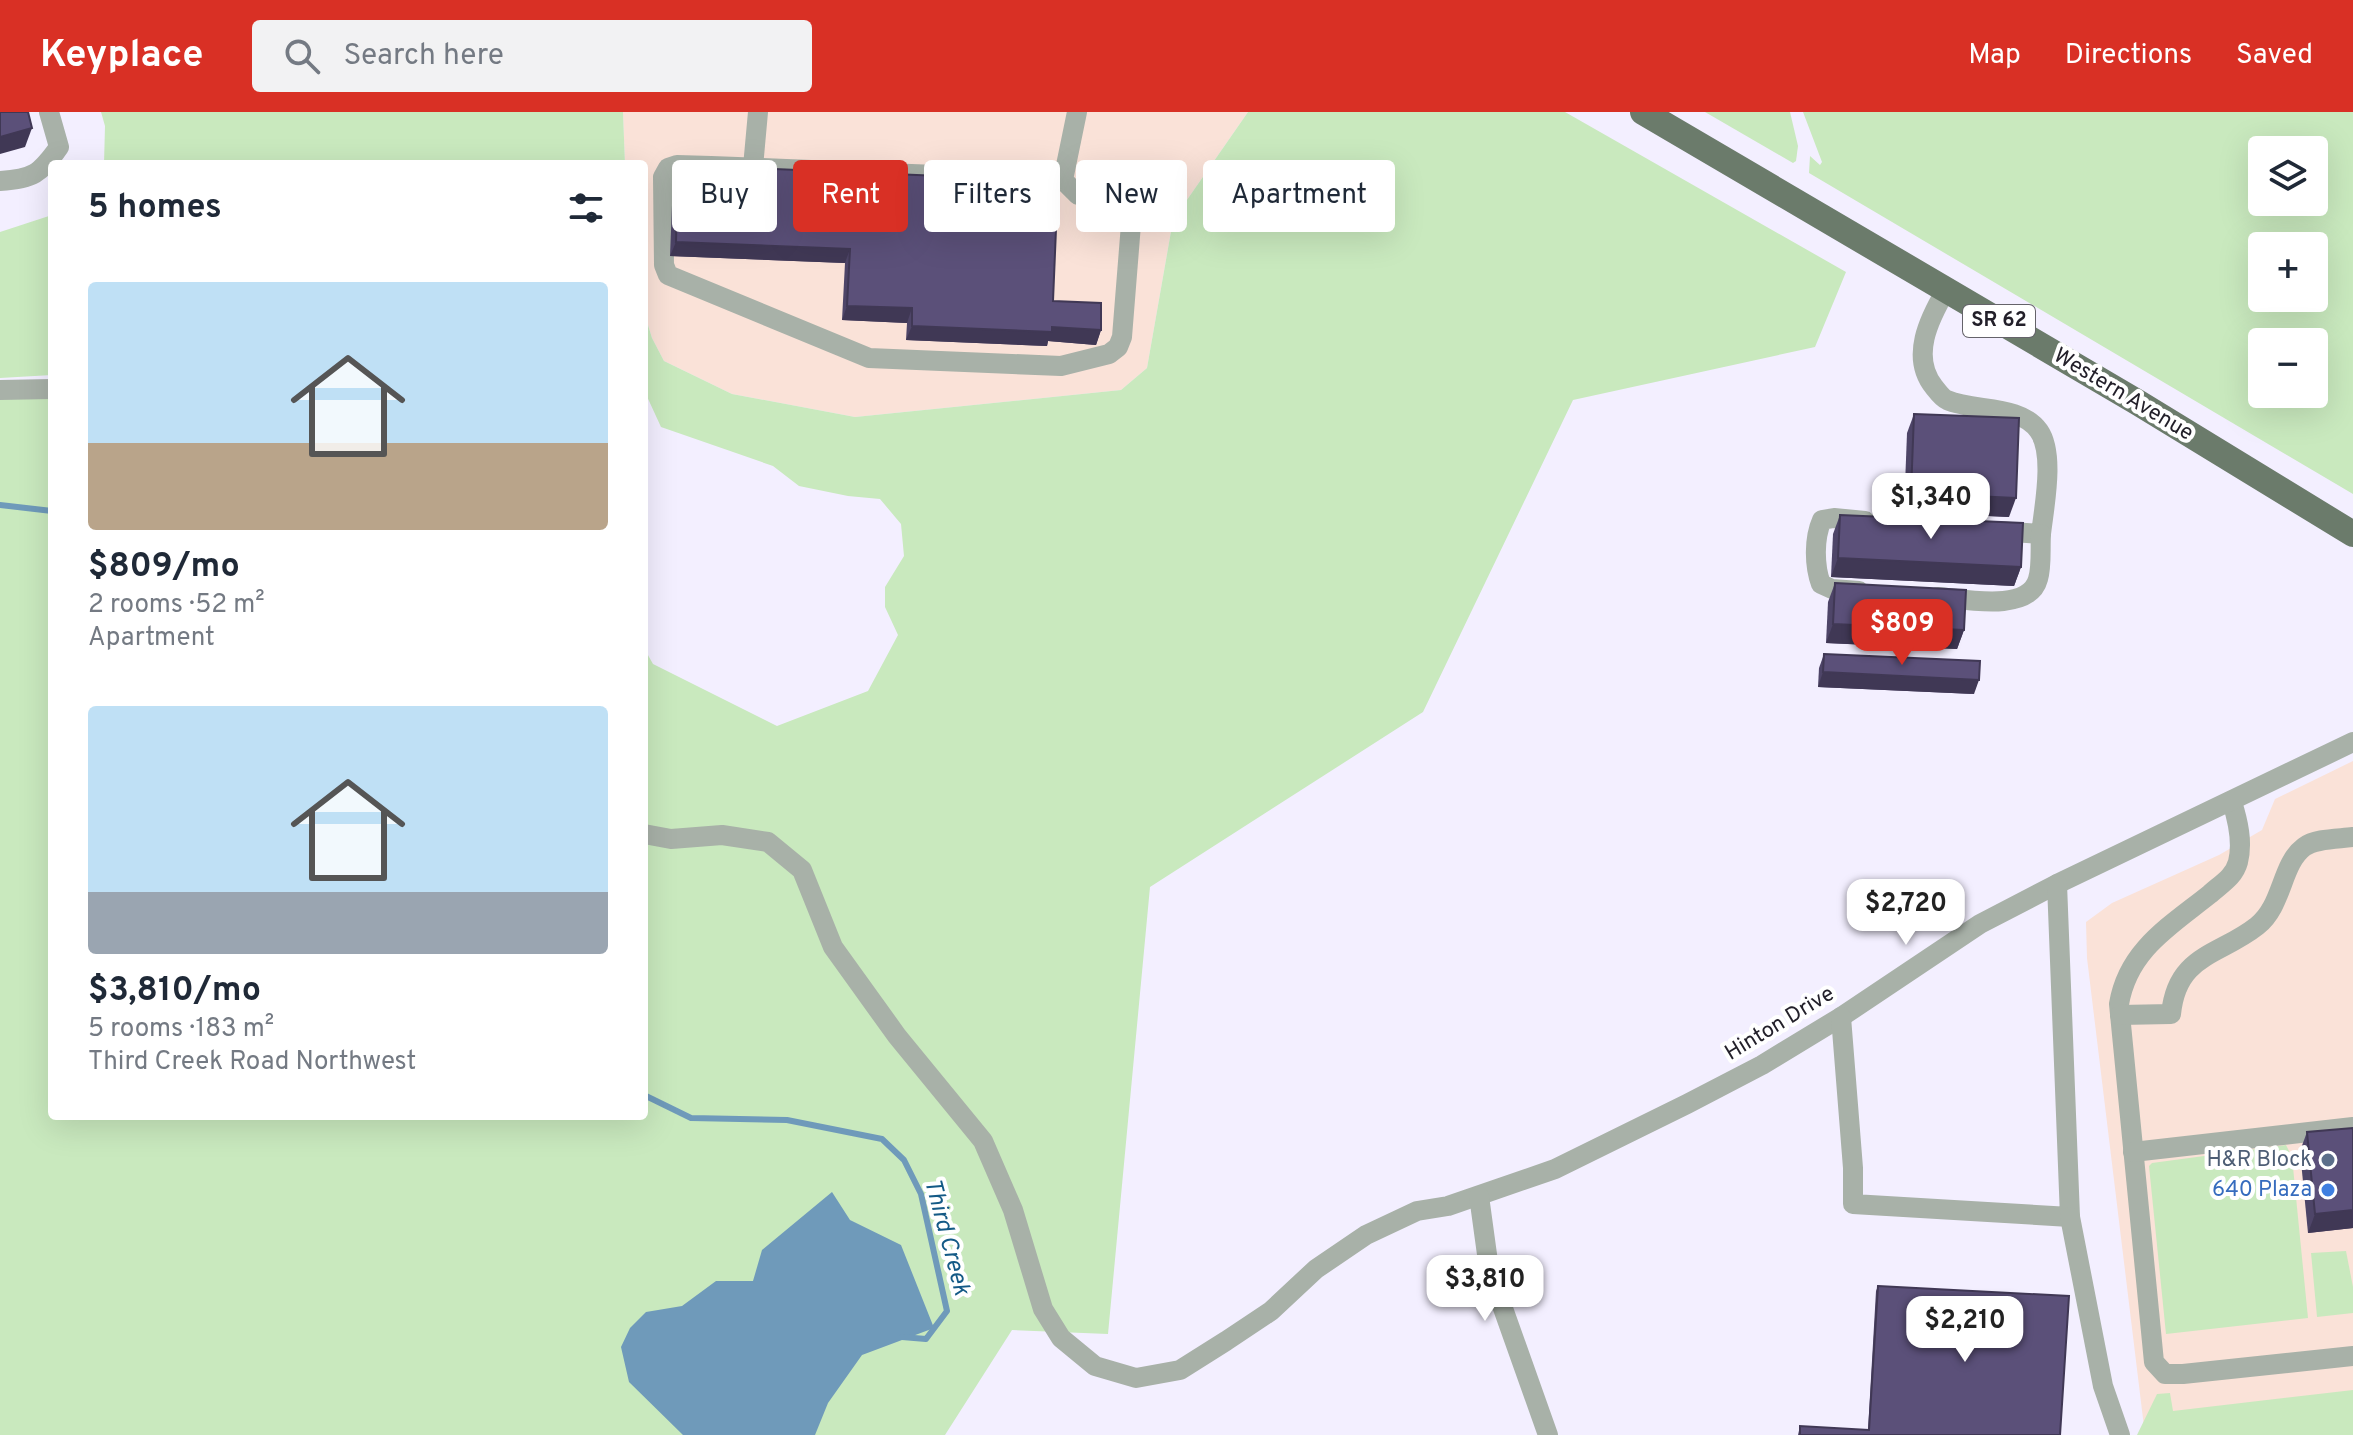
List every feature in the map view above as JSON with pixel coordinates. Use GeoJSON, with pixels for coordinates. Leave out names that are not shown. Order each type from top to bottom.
{"type":"FeatureCollection","features":[{"type":"Feature","properties":{"kind":"main road","name":"Western Avenue"},"geometry":{"type":"LineString","coordinates":[[1643,112],[2353,534]]}},
{"type":"Feature","properties":{"kind":"street"},"geometry":{"type":"LineString","coordinates":[[49,112],[59,147],[50,160]]}},
{"type":"Feature","properties":{"kind":"street"},"geometry":{"type":"LineString","coordinates":[[754,160],[758,112]]}},
{"type":"Feature","properties":{"kind":"street"},"geometry":{"type":"LineString","coordinates":[[1063,180],[1077,112]]}},
{"type":"Feature","properties":{"kind":"street"},"geometry":{"type":"LineString","coordinates":[[0,181],[21,180],[42,171],[48,163]]}},
{"type":"Feature","properties":{"kind":"street"},"geometry":{"type":"LineString","coordinates":[[672,167],[663,177],[664,265],[668,275],[869,358],[1061,366],[1109,354],[1118,347],[1122,337],[1133,199],[1078,195],[1063,180],[777,168]]}},
{"type":"Feature","properties":{"kind":"street"},"geometry":{"type":"LineString","coordinates":[[1921,596],[1994,602],[2018,599],[2033,590],[2039,579],[2047,485],[2045,442],[2038,429],[2025,418],[1945,399],[1927,378],[1923,346],[1931,315],[1946,290]]}},
{"type":"Feature","properties":{"kind":"street"},"geometry":{"type":"LineString","coordinates":[[0,390],[48,389]]}},
{"type":"Feature","properties":{"kind":"street"},"geometry":{"type":"LineString","coordinates":[[1876,592],[1832,589],[1821,584],[1817,532],[1822,520],[1834,518],[1882,522]]}},
{"type":"Feature","properties":{"kind":"street"},"geometry":{"type":"LineString","coordinates":[[1977,529],[2041,534]]}},
{"type":"Feature","properties":{"kind":"street","name":"Hinton Drive"},"geometry":{"type":"LineString","coordinates":[[648,835],[671,839],[722,835],[768,842],[802,870],[833,947],[897,1036],[983,1141],[1013,1210],[1043,1309],[1061,1338],[1095,1366],[1136,1378],[1180,1370],[1271,1311],[1316,1269],[1366,1235],[1417,1211],[1448,1206],[1555,1169],[1762,1065],[1841,1017],[1980,924],[2353,742]]}},
{"type":"Feature","properties":{"kind":"street"},"geometry":{"type":"LineString","coordinates":[[2232,802],[2240,829],[2240,851],[2232,875],[2140,951],[2122,981],[2120,1015],[2154,1362],[2165,1374],[2353,1356]]}},
{"type":"Feature","properties":{"kind":"street"},"geometry":{"type":"LineString","coordinates":[[2120,1015],[2171,1014],[2172,999],[2181,977],[2201,959],[2258,926],[2271,912],[2297,855],[2305,846],[2353,837]]}},
{"type":"Feature","properties":{"kind":"street"},"geometry":{"type":"LineString","coordinates":[[2057,884],[2070,1217],[2103,1386],[2120,1435]]}},
{"type":"Feature","properties":{"kind":"street"},"geometry":{"type":"LineString","coordinates":[[1841,1017],[1853,1204],[2070,1217]]}},
{"type":"Feature","properties":{"kind":"street"},"geometry":{"type":"LineString","coordinates":[[2133,1152],[2353,1127]]}},
{"type":"Feature","properties":{"kind":"street"},"geometry":{"type":"LineString","coordinates":[[1479,1196],[1489,1269],[1548,1435]]}},
{"type":"Feature","properties":{"kind":"shaded area"},"geometry":{"type":"Polygon","coordinates":[[[623,112],[1248,112],[1215,160],[1203,160],[1203,177],[1187,200],[1187,160],[1076,160],[1076,232],[1171,232],[1147,368],[1121,390],[855,417],[732,394],[664,361],[648,325],[648,160],[625,160],[623,112]]]}},
{"type":"Feature","properties":{"kind":"shaded area"},"geometry":{"type":"Polygon","coordinates":[[[2353,761],[2353,1435],[2145,1435],[2087,958],[2086,922],[2112,903],[2219,855],[2262,830],[2275,799],[2353,761]]]}},
{"type":"Feature","properties":{"kind":"green space"},"geometry":{"type":"Polygon","coordinates":[[[101,112],[623,112],[625,160],[104,160],[105,126],[101,112]]]}},
{"type":"Feature","properties":{"kind":"green space"},"geometry":{"type":"Polygon","coordinates":[[[1248,112],[1565,112],[1846,272],[1815,347],[1573,400],[1423,712],[1150,887],[1108,1334],[1012,1330],[945,1435],[0,1435],[0,391],[48,389],[48,1120],[648,1120],[648,655],[653,664],[777,726],[868,691],[898,635],[885,607],[885,587],[904,556],[901,524],[880,499],[799,486],[773,466],[661,427],[648,399],[648,325],[664,361],[732,394],[855,417],[1121,390],[1147,368],[1171,232],[1187,232],[1187,200],[1203,177],[1203,232],[1395,232],[1395,160],[1215,160],[1248,112]]]}},
{"type":"Feature","properties":{"kind":"green space"},"geometry":{"type":"Polygon","coordinates":[[[1705,112],[1790,112],[1798,146],[1796,161],[1793,163],[1705,112]]]}},
{"type":"Feature","properties":{"kind":"green space"},"geometry":{"type":"Polygon","coordinates":[[[1803,112],[2353,112],[2353,494],[1809,173],[1810,156],[1820,165],[1822,162],[1803,112]]]}},
{"type":"Feature","properties":{"kind":"green space"},"geometry":{"type":"Polygon","coordinates":[[[48,216],[48,375],[0,378],[0,232],[48,216]]]}},
{"type":"Feature","properties":{"kind":"green space"},"geometry":{"type":"Polygon","coordinates":[[[2286,1145],[2292,1157],[2308,1318],[2166,1334],[2149,1166],[2152,1163],[2286,1145]]]}},
{"type":"Feature","properties":{"kind":"green space"},"geometry":{"type":"Polygon","coordinates":[[[2346,1251],[2353,1287],[2353,1313],[2317,1317],[2311,1253],[2346,1251]]]}},
{"type":"Feature","properties":{"kind":"green space"},"geometry":{"type":"Polygon","coordinates":[[[2353,1390],[2353,1435],[2137,1435],[2157,1394],[2170,1393],[2173,1411],[2353,1390]]]}},
{"type":"Feature","properties":{"kind":"water"},"geometry":{"type":"Polygon","coordinates":[[[832,1192],[850,1220],[901,1245],[934,1328],[862,1355],[828,1403],[815,1435],[683,1435],[629,1382],[621,1347],[630,1328],[646,1312],[682,1306],[716,1281],[753,1281],[762,1250],[832,1192]]]}},
{"type":"Feature","properties":{"kind":"building"},"geometry":{"type":"Polygon","coordinates":[[[0,112],[28,112],[32,128],[0,137],[0,112]]]}},
{"type":"Feature","properties":{"kind":"building"},"geometry":{"type":"Polygon","coordinates":[[[777,169],[793,170],[793,232],[908,232],[908,175],[924,175],[924,232],[1056,232],[1053,301],[1101,303],[1101,330],[1052,327],[1052,332],[912,326],[912,308],[847,306],[850,249],[676,242],[676,232],[777,232],[777,169]]]}},
{"type":"Feature","properties":{"kind":"building"},"geometry":{"type":"Polygon","coordinates":[[[1914,414],[2019,418],[2016,498],[1911,493],[1914,414]]]}},
{"type":"Feature","properties":{"kind":"building"},"geometry":{"type":"Polygon","coordinates":[[[1840,515],[2023,523],[2021,567],[1838,558],[1840,515]]]}},
{"type":"Feature","properties":{"kind":"building"},"geometry":{"type":"Polygon","coordinates":[[[1835,583],[1966,590],[1964,630],[1833,624],[1835,583]]]}},
{"type":"Feature","properties":{"kind":"building"},"geometry":{"type":"Polygon","coordinates":[[[1824,654],[1980,661],[1979,680],[1823,672],[1824,654]]]}},
{"type":"Feature","properties":{"kind":"building","name":"640 Plaza"},"geometry":{"type":"Polygon","coordinates":[[[2353,1128],[2353,1210],[2315,1214],[2307,1132],[2353,1128]]]}},
{"type":"Feature","properties":{"kind":"building"},"geometry":{"type":"Polygon","coordinates":[[[1878,1286],[2069,1296],[2060,1435],[1800,1435],[1800,1426],[1869,1430],[1878,1286]]]}},
{"type":"Feature","properties":{"kind":"waterway","name":"Third Creek"},"geometry":{"type":"LineString","coordinates":[[0,505],[48,511]]}},
{"type":"Feature","properties":{"kind":"waterway","name":"Third Creek"},"geometry":{"type":"LineString","coordinates":[[648,1097],[691,1118],[787,1120],[882,1139],[904,1160],[921,1194],[947,1311],[926,1339],[902,1337]]}},
{"type":"Feature","properties":{"kind":"place","name":"H&R Block"},"geometry":{"type":"Point","coordinates":[2328,1160]}},
{"type":"Feature","properties":{"kind":"place","name":"640 Plaza"},"geometry":{"type":"Point","coordinates":[2328,1190]}}]}
